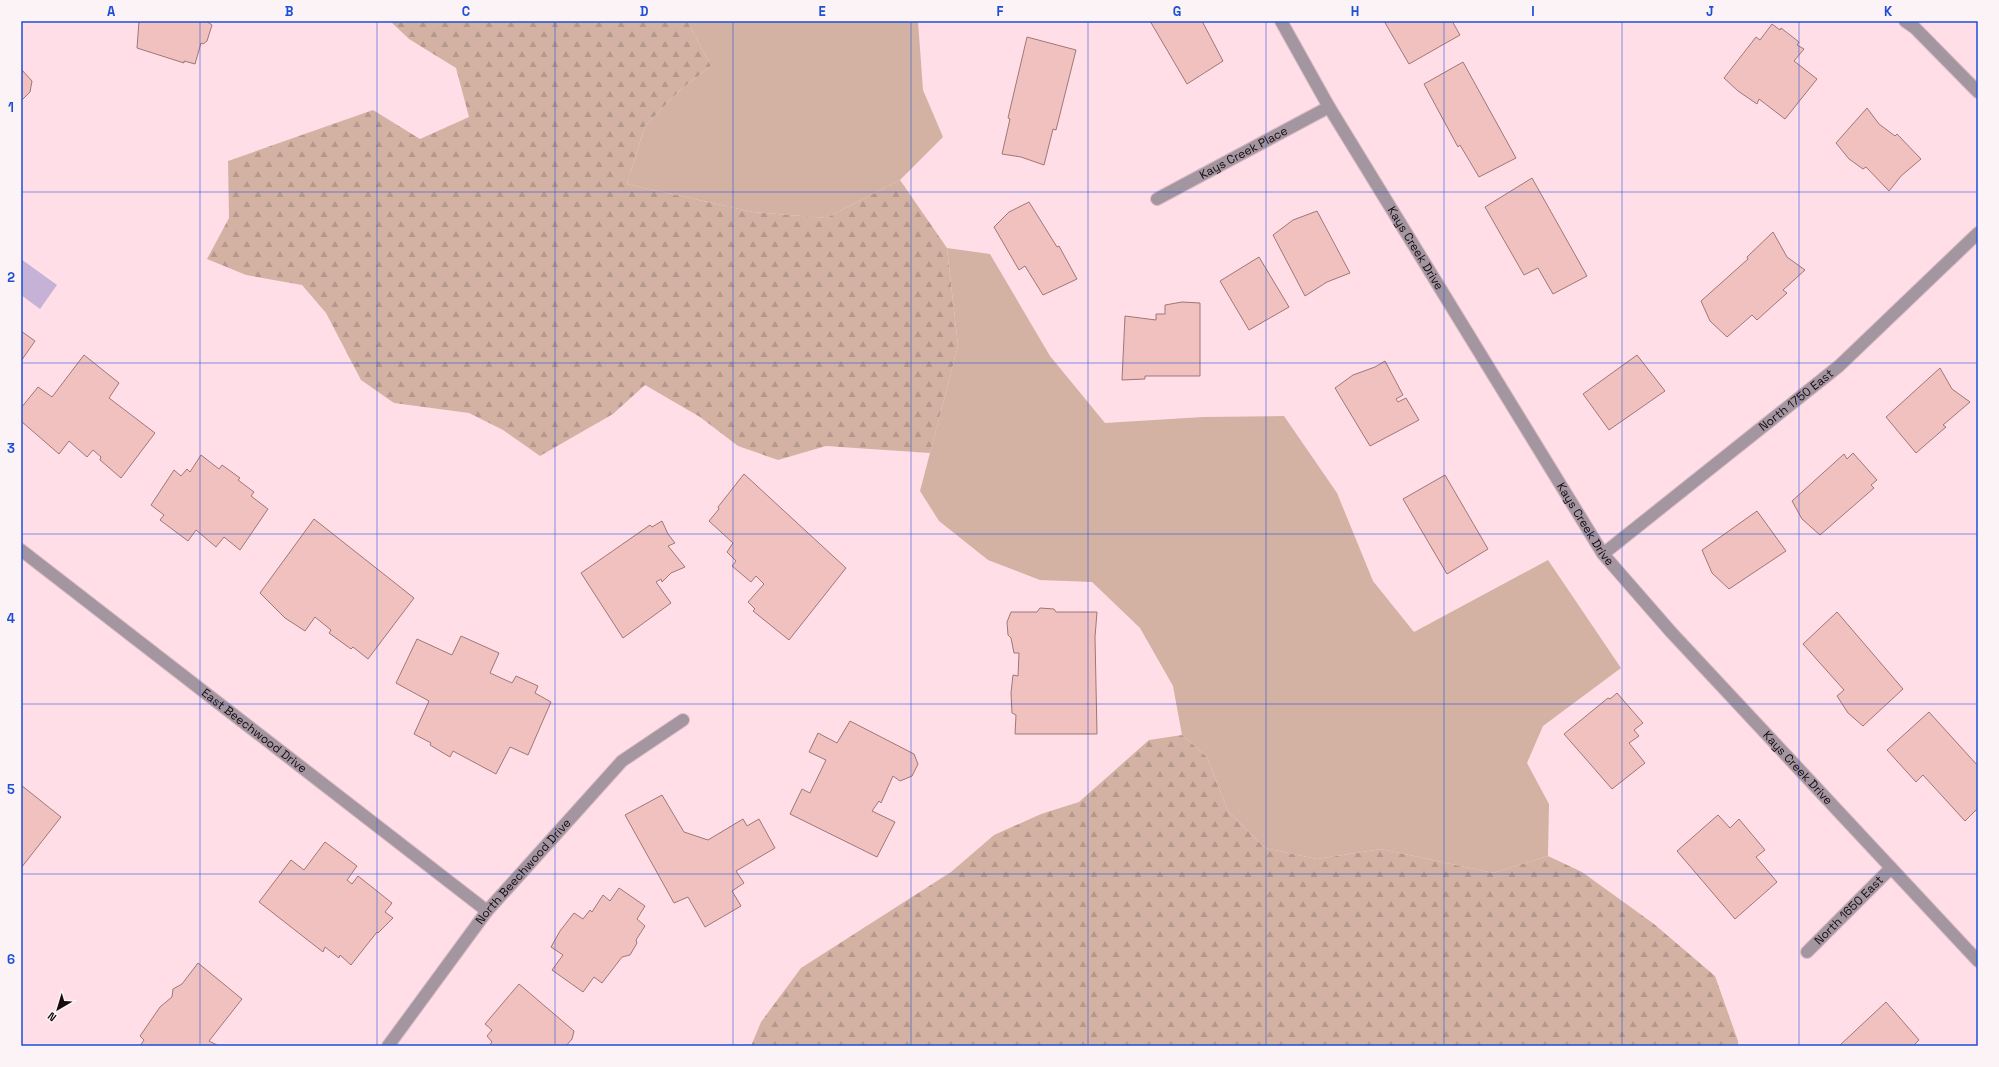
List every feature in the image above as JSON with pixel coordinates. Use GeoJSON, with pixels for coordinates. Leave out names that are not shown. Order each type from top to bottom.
{"type":"FeatureCollection","features":[{"type":"Feature","properties":{"kind":"street","name":"Kays Creek Drive"},"geometry":{"type":"LineString","coordinates":[[1281,21],[1329,107],[1603,554],[1671,632],[1978,961]]}},
{"type":"Feature","properties":{"kind":"street"},"geometry":{"type":"LineString","coordinates":[[1905,21],[1915,28],[1978,92]]}},
{"type":"Feature","properties":{"kind":"street","name":"Kays Creek Place"},"geometry":{"type":"LineString","coordinates":[[1157,198],[1329,107]]}},
{"type":"Feature","properties":{"kind":"street","name":"North 1750 East"},"geometry":{"type":"LineString","coordinates":[[1603,554],[1839,366],[1978,233]]}},
{"type":"Feature","properties":{"kind":"street","name":"East Beechwood Drive"},"geometry":{"type":"LineString","coordinates":[[21,550],[487,911]]}},
{"type":"Feature","properties":{"kind":"street","name":"North Beechwood Drive"},"geometry":{"type":"LineString","coordinates":[[388,1046],[487,911],[622,761],[683,720]]}},
{"type":"Feature","properties":{"kind":"street","name":"North 1650 East"},"geometry":{"type":"LineString","coordinates":[[1806,952],[1891,868]]}},
{"type":"Feature","properties":{"kind":"green space"},"geometry":{"type":"Polygon","coordinates":[[[390,21],[687,21],[711,66],[680,90],[645,126],[627,184],[753,212],[826,218],[900,180],[947,248],[958,346],[930,453],[826,446],[778,460],[738,446],[700,417],[645,385],[613,414],[540,456],[503,430],[469,413],[394,403],[361,380],[326,313],[302,285],[246,275],[207,259],[229,218],[228,161],[373,110],[420,139],[469,117],[456,68],[409,39],[390,21]]]}},
{"type":"Feature","properties":{"kind":"green space"},"geometry":{"type":"Polygon","coordinates":[[[687,21],[918,21],[923,90],[943,137],[900,180],[826,218],[753,212],[627,184],[645,126],[680,90],[711,66],[687,21]]]}},
{"type":"Feature","properties":{"kind":"green space"},"geometry":{"type":"Polygon","coordinates":[[[947,248],[990,254],[1050,356],[1105,423],[1203,417],[1284,416],[1337,493],[1373,581],[1414,632],[1548,560],[1621,668],[1543,726],[1527,763],[1549,804],[1548,856],[1493,873],[1381,849],[1317,859],[1265,848],[1228,811],[1207,757],[1182,735],[1173,686],[1140,628],[1092,582],[1040,580],[988,560],[939,521],[920,491],[958,346],[947,248]]]}},
{"type":"Feature","properties":{"kind":"green space"},"geometry":{"type":"Polygon","coordinates":[[[1182,735],[1207,757],[1228,811],[1265,848],[1317,859],[1381,849],[1493,873],[1548,856],[1582,872],[1654,924],[1715,976],[1738,1041],[1738,1046],[751,1046],[761,1022],[801,968],[951,872],[994,835],[1041,814],[1079,802],[1149,740],[1182,735]]]}},
{"type":"Feature","properties":{"kind":"shaded area"},"geometry":{"type":"Polygon","coordinates":[[[21,259],[57,285],[40,309],[21,295],[21,259]]]}},
{"type":"Feature","properties":{"kind":"building"},"geometry":{"type":"Polygon","coordinates":[[[139,21],[206,21],[212,25],[207,41],[203,44],[201,43],[195,64],[184,61],[184,63],[137,48],[139,21]]]}},
{"type":"Feature","properties":{"kind":"building"},"geometry":{"type":"Polygon","coordinates":[[[1150,21],[1202,21],[1223,61],[1187,84],[1150,21]]]}},
{"type":"Feature","properties":{"kind":"building"},"geometry":{"type":"Polygon","coordinates":[[[1384,21],[1452,21],[1460,35],[1409,64],[1384,21]]]}},
{"type":"Feature","properties":{"kind":"building"},"geometry":{"type":"Polygon","coordinates":[[[1772,24],[1780,30],[1781,28],[1799,42],[1797,45],[1804,49],[1794,61],[1817,79],[1785,119],[1759,99],[1757,104],[1738,91],[1724,78],[1756,37],[1760,40],[1772,24]]]}},
{"type":"Feature","properties":{"kind":"building"},"geometry":{"type":"Polygon","coordinates":[[[1027,37],[1076,50],[1056,130],[1053,129],[1044,165],[1021,157],[1002,154],[1010,119],[1008,118],[1027,37]]]}},
{"type":"Feature","properties":{"kind":"building"},"geometry":{"type":"Polygon","coordinates":[[[1463,62],[1516,158],[1479,177],[1460,145],[1458,147],[1424,84],[1463,62]]]}},
{"type":"Feature","properties":{"kind":"building"},"geometry":{"type":"Polygon","coordinates":[[[21,69],[32,81],[30,92],[21,101],[21,69]]]}},
{"type":"Feature","properties":{"kind":"building"},"geometry":{"type":"Polygon","coordinates":[[[1867,108],[1879,124],[1895,136],[1897,134],[1921,159],[1901,176],[1889,191],[1866,167],[1863,169],[1849,159],[1836,143],[1867,108]]]}},
{"type":"Feature","properties":{"kind":"building"},"geometry":{"type":"Polygon","coordinates":[[[1532,178],[1587,276],[1553,294],[1538,268],[1524,275],[1485,207],[1532,178]]]}},
{"type":"Feature","properties":{"kind":"building"},"geometry":{"type":"Polygon","coordinates":[[[1029,202],[1057,247],[1059,246],[1077,279],[1043,295],[1025,266],[1019,270],[994,227],[1009,212],[1029,202]]]}},
{"type":"Feature","properties":{"kind":"building"},"geometry":{"type":"Polygon","coordinates":[[[1317,211],[1350,273],[1327,282],[1305,296],[1273,235],[1293,220],[1317,211]]]}},
{"type":"Feature","properties":{"kind":"building"},"geometry":{"type":"Polygon","coordinates":[[[1773,232],[1787,257],[1805,270],[1783,290],[1787,293],[1757,320],[1752,315],[1727,337],[1710,321],[1701,301],[1748,259],[1747,257],[1773,232]]]}},
{"type":"Feature","properties":{"kind":"building"},"geometry":{"type":"Polygon","coordinates":[[[1259,257],[1289,307],[1249,330],[1220,281],[1259,257]]]}},
{"type":"Feature","properties":{"kind":"building"},"geometry":{"type":"Polygon","coordinates":[[[1182,302],[1200,303],[1200,376],[1145,376],[1145,379],[1122,380],[1125,316],[1156,320],[1156,314],[1165,314],[1165,305],[1182,302]]]}},
{"type":"Feature","properties":{"kind":"building"},"geometry":{"type":"Polygon","coordinates":[[[21,331],[35,341],[21,361],[21,331]]]}},
{"type":"Feature","properties":{"kind":"building"},"geometry":{"type":"Polygon","coordinates":[[[84,355],[119,383],[109,398],[155,433],[121,478],[100,460],[101,457],[93,450],[87,457],[69,441],[59,454],[21,421],[21,408],[38,387],[52,397],[84,355]]]}},
{"type":"Feature","properties":{"kind":"building"},"geometry":{"type":"Polygon","coordinates":[[[1637,355],[1665,391],[1609,430],[1583,394],[1637,355]]]}},
{"type":"Feature","properties":{"kind":"building"},"geometry":{"type":"Polygon","coordinates":[[[1385,361],[1403,395],[1396,399],[1398,402],[1406,398],[1419,420],[1370,446],[1335,388],[1353,375],[1375,367],[1385,361]]]}},
{"type":"Feature","properties":{"kind":"building"},"geometry":{"type":"Polygon","coordinates":[[[1940,368],[1952,389],[1970,402],[1943,425],[1946,427],[1916,453],[1886,417],[1940,368]]]}},
{"type":"Feature","properties":{"kind":"building"},"geometry":{"type":"Polygon","coordinates":[[[1853,453],[1877,480],[1871,485],[1874,488],[1820,535],[1802,519],[1792,501],[1844,454],[1847,459],[1853,453]]]}},
{"type":"Feature","properties":{"kind":"building"},"geometry":{"type":"Polygon","coordinates":[[[201,455],[219,469],[222,465],[240,478],[238,480],[254,492],[251,496],[268,509],[240,550],[224,537],[216,547],[196,530],[188,541],[160,520],[164,515],[151,505],[174,470],[181,476],[187,469],[190,472],[201,455]]]}},
{"type":"Feature","properties":{"kind":"building"},"geometry":{"type":"Polygon","coordinates":[[[744,474],[846,568],[789,640],[753,611],[755,609],[748,602],[764,584],[756,576],[751,582],[732,566],[736,561],[727,552],[733,543],[709,521],[744,474]]]}},
{"type":"Feature","properties":{"kind":"building"},"geometry":{"type":"Polygon","coordinates":[[[1445,475],[1488,549],[1447,574],[1403,499],[1445,475]]]}},
{"type":"Feature","properties":{"kind":"building"},"geometry":{"type":"Polygon","coordinates":[[[1757,511],[1786,551],[1729,589],[1712,573],[1702,550],[1757,511]]]}},
{"type":"Feature","properties":{"kind":"building"},"geometry":{"type":"Polygon","coordinates":[[[314,519],[414,598],[368,659],[353,647],[351,649],[329,633],[331,630],[315,617],[305,631],[285,618],[260,593],[314,519]]]}},
{"type":"Feature","properties":{"kind":"building"},"geometry":{"type":"Polygon","coordinates":[[[662,521],[668,534],[675,543],[668,546],[685,567],[671,573],[662,582],[661,579],[656,582],[671,603],[623,638],[581,573],[650,525],[652,527],[662,521]]]}},
{"type":"Feature","properties":{"kind":"building"},"geometry":{"type":"Polygon","coordinates":[[[1040,608],[1054,609],[1056,612],[1097,612],[1095,637],[1097,734],[1015,734],[1016,715],[1012,713],[1011,693],[1013,675],[1018,676],[1019,653],[1014,653],[1011,638],[1008,635],[1007,622],[1011,612],[1037,612],[1040,608]]]}},
{"type":"Feature","properties":{"kind":"building"},"geometry":{"type":"Polygon","coordinates":[[[1837,612],[1903,689],[1863,726],[1848,713],[1837,696],[1844,690],[1803,644],[1837,612]]]}},
{"type":"Feature","properties":{"kind":"building"},"geometry":{"type":"Polygon","coordinates":[[[461,636],[499,653],[490,673],[512,683],[516,676],[538,686],[535,693],[551,702],[528,755],[510,747],[496,774],[453,751],[450,757],[430,745],[431,743],[414,734],[429,701],[396,683],[417,639],[452,655],[461,636]]]}},
{"type":"Feature","properties":{"kind":"building"},"geometry":{"type":"Polygon","coordinates":[[[1617,693],[1643,723],[1634,730],[1639,736],[1629,743],[1645,763],[1612,789],[1564,734],[1608,698],[1610,699],[1617,693]]]}},
{"type":"Feature","properties":{"kind":"building"},"geometry":{"type":"Polygon","coordinates":[[[1929,712],[1978,766],[1978,808],[1965,821],[1923,775],[1916,782],[1887,750],[1929,712]]]}},
{"type":"Feature","properties":{"kind":"building"},"geometry":{"type":"Polygon","coordinates":[[[850,721],[914,754],[918,764],[912,776],[900,781],[893,776],[881,803],[879,801],[872,811],[895,822],[877,857],[790,814],[802,789],[810,793],[826,760],[809,752],[818,733],[837,743],[850,721]]]}},
{"type":"Feature","properties":{"kind":"building"},"geometry":{"type":"Polygon","coordinates":[[[21,785],[61,817],[21,868],[21,785]]]}},
{"type":"Feature","properties":{"kind":"building"},"geometry":{"type":"Polygon","coordinates":[[[662,795],[684,832],[708,840],[743,819],[747,826],[759,819],[775,848],[736,871],[744,883],[732,891],[741,906],[705,927],[688,897],[674,903],[625,815],[662,795]]]}},
{"type":"Feature","properties":{"kind":"building"},"geometry":{"type":"Polygon","coordinates":[[[1718,815],[1730,828],[1739,819],[1765,850],[1756,857],[1777,882],[1735,919],[1677,851],[1718,815]]]}},
{"type":"Feature","properties":{"kind":"building"},"geometry":{"type":"Polygon","coordinates":[[[325,842],[357,866],[347,880],[352,884],[358,876],[392,903],[385,912],[393,918],[378,933],[377,932],[351,965],[340,955],[339,958],[325,947],[323,952],[259,902],[291,860],[304,870],[325,842]]]}},
{"type":"Feature","properties":{"kind":"building"},"geometry":{"type":"Polygon","coordinates":[[[619,888],[645,906],[637,919],[645,926],[636,940],[637,943],[630,955],[622,957],[602,983],[594,977],[583,992],[552,970],[563,955],[551,947],[560,931],[574,913],[583,919],[590,910],[592,912],[603,895],[610,901],[619,888]]]}},
{"type":"Feature","properties":{"kind":"building"},"geometry":{"type":"Polygon","coordinates":[[[198,963],[242,999],[209,1041],[219,1046],[140,1046],[144,1040],[140,1036],[160,1007],[172,997],[173,989],[182,984],[198,963]]]}},
{"type":"Feature","properties":{"kind":"building"},"geometry":{"type":"Polygon","coordinates":[[[519,984],[574,1031],[572,1039],[566,1046],[489,1046],[492,1042],[487,1036],[492,1030],[485,1024],[519,984]]]}},
{"type":"Feature","properties":{"kind":"building"},"geometry":{"type":"Polygon","coordinates":[[[1886,1002],[1919,1040],[1913,1046],[1839,1046],[1886,1002]]]}}]}
